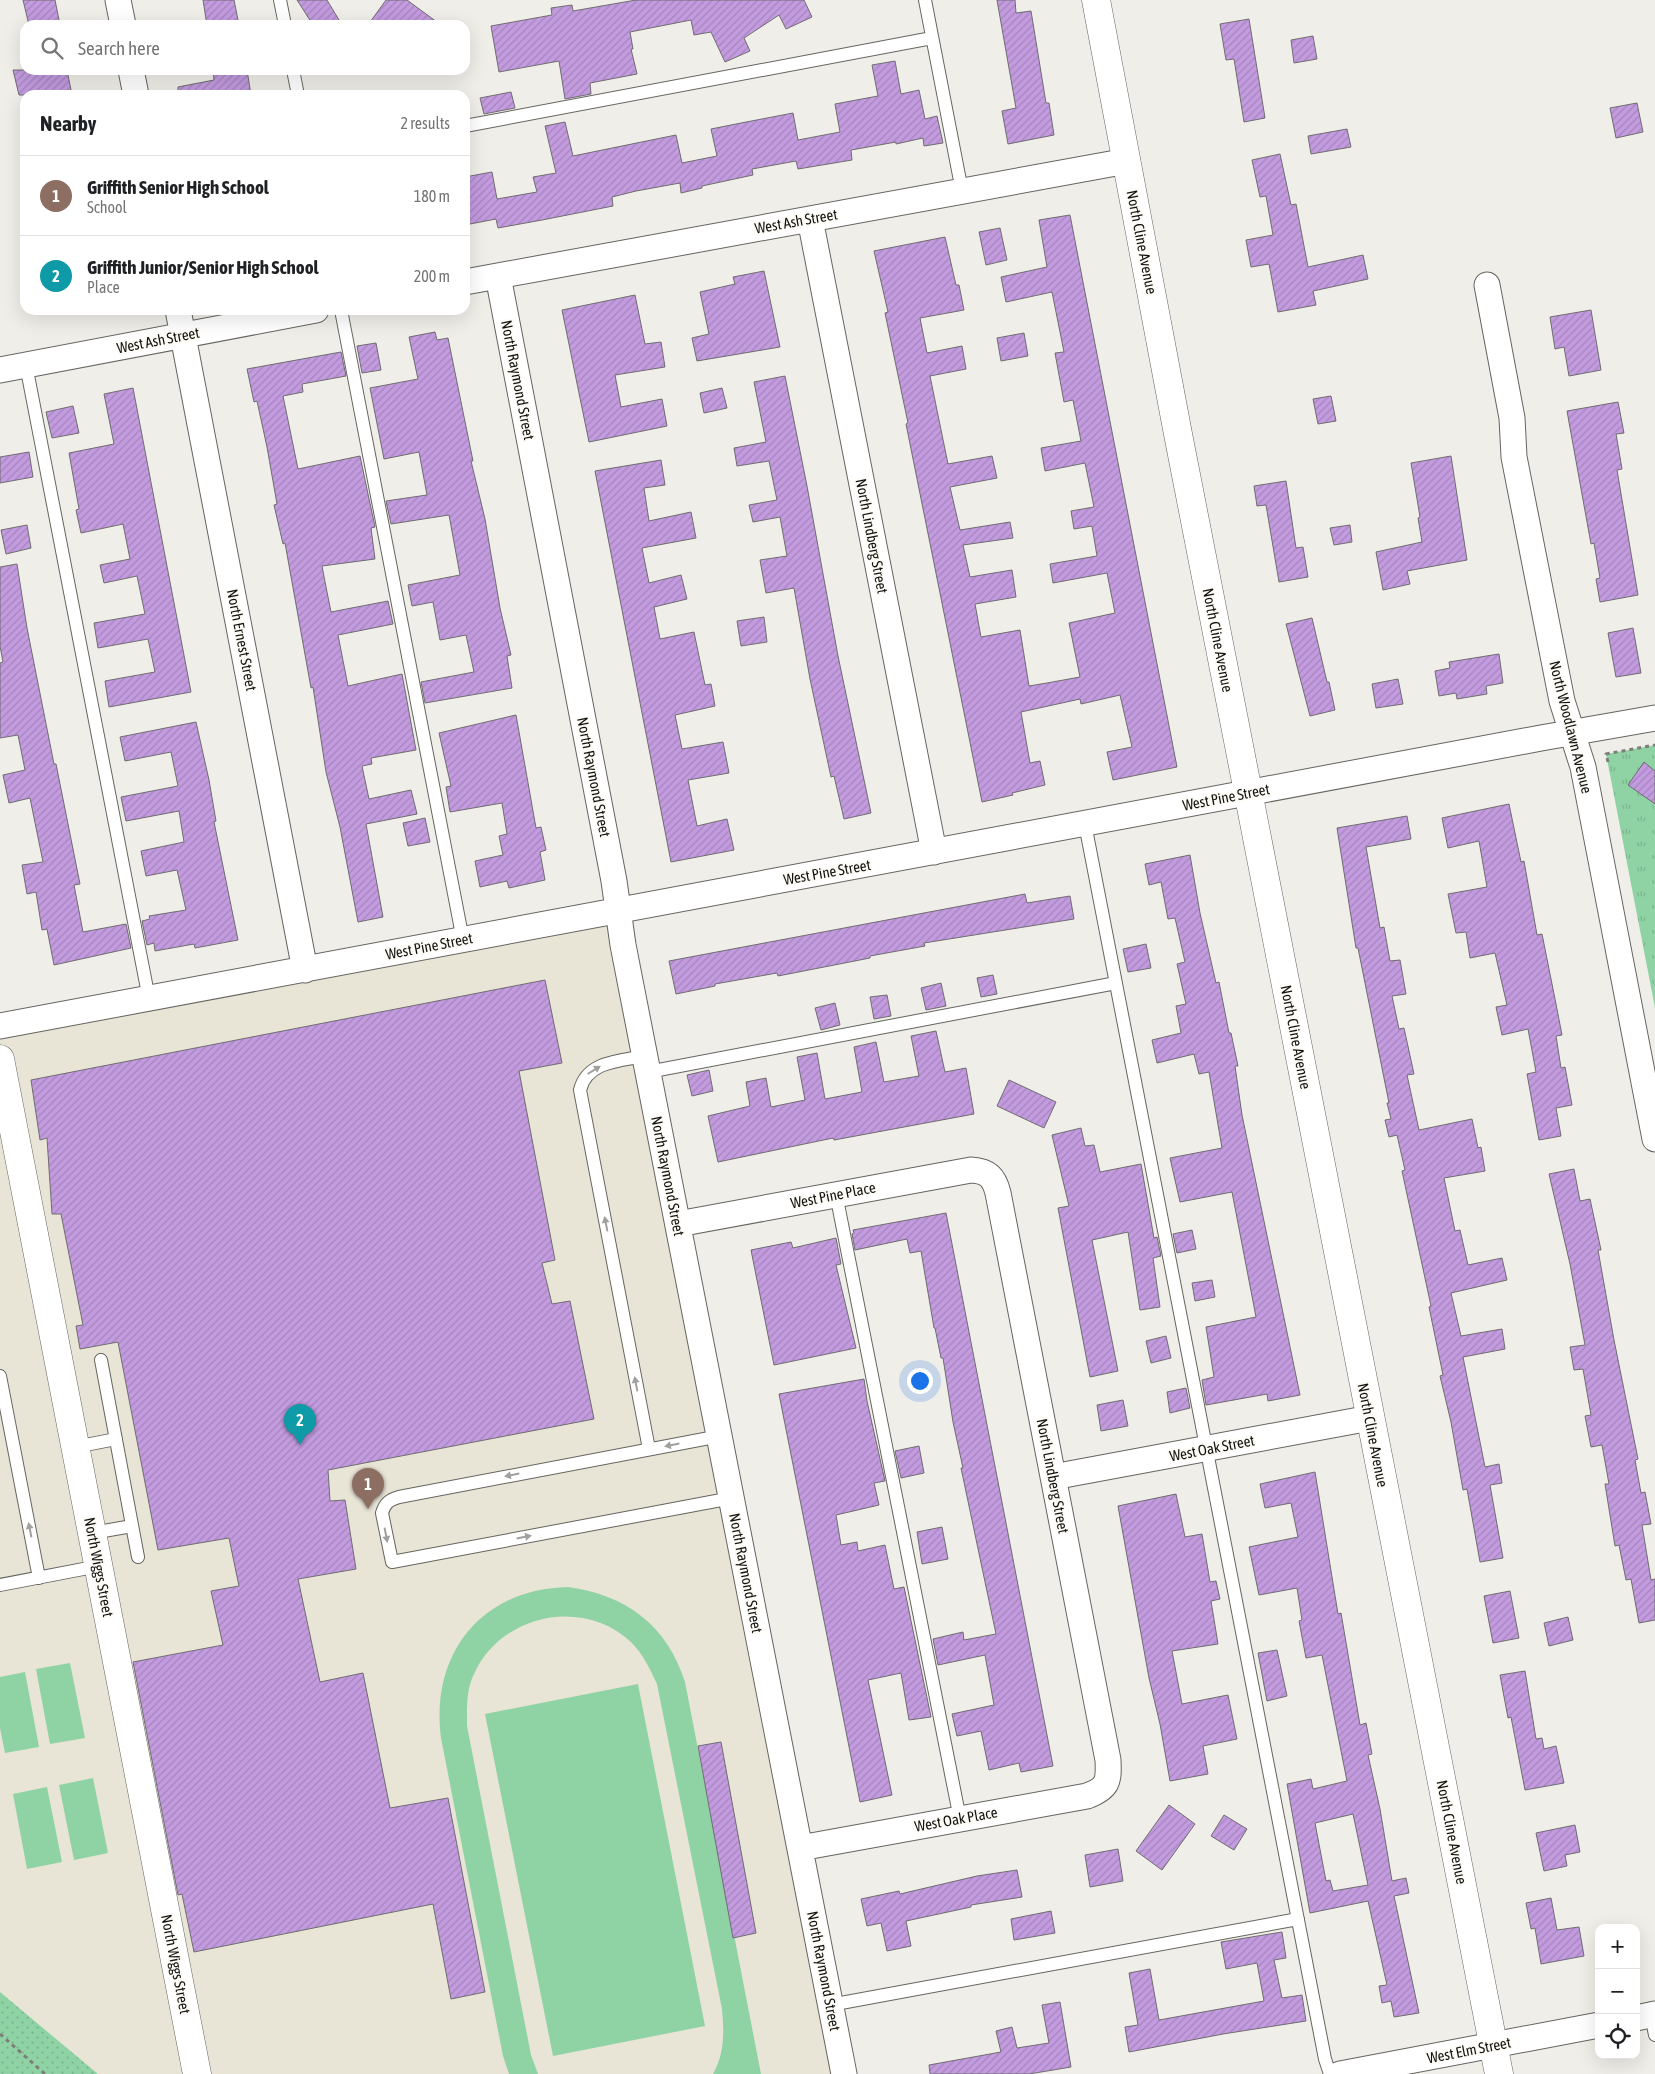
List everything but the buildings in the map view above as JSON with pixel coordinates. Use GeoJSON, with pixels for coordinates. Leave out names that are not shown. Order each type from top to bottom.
{"type":"FeatureCollection","features":[{"type":"Feature","properties":{"kind":"street"},"geometry":{"type":"LineString","coordinates":[[118,0],[122,20]]}},
{"type":"Feature","properties":{"kind":"street","name":"North Cline Avenue"},"geometry":{"type":"LineString","coordinates":[[1096,0],[1248,793],[1499,2074]]}},
{"type":"Feature","properties":{"kind":"street"},"geometry":{"type":"LineString","coordinates":[[133,75],[135,90]]}},
{"type":"Feature","properties":{"kind":"street","name":"West Ash Street"},"geometry":{"type":"LineString","coordinates":[[470,281],[1127,161]]}},
{"type":"Feature","properties":{"kind":"street","name":"North Lindberg Street"},"geometry":{"type":"LineString","coordinates":[[810,219],[934,852]]}},
{"type":"Feature","properties":{"kind":"street","name":"North Raymond Street"},"geometry":{"type":"LineString","coordinates":[[498,276],[610,862],[646,1064],[844,2074]]}},
{"type":"Feature","properties":{"kind":"street","name":"North Woodlawn Avenue"},"geometry":{"type":"LineString","coordinates":[[1486,285],[1512,418],[1514,457],[1562,701],[1583,767],[1655,1139]]}},
{"type":"Feature","properties":{"kind":"street","name":"North Ernest Street"},"geometry":{"type":"LineString","coordinates":[[179,315],[305,970]]}},
{"type":"Feature","properties":{"kind":"street","name":"West Ash Street"},"geometry":{"type":"LineString","coordinates":[[0,370],[289,315]]}},
{"type":"Feature","properties":{"kind":"street","name":"West Pine Street"},"geometry":{"type":"LineString","coordinates":[[0,1026],[1655,718]]}},
{"type":"Feature","properties":{"kind":"street","name":"North Wiggs Street"},"geometry":{"type":"LineString","coordinates":[[0,1059],[197,2074]]}},
{"type":"Feature","properties":{"kind":"street","name":"West Pine Place"},"geometry":{"type":"LineString","coordinates":[[678,1224],[961,1171],[982,1170],[988,1173]]}},
{"type":"Feature","properties":{"kind":"street","name":"North Lindberg Street"},"geometry":{"type":"LineString","coordinates":[[988,1173],[998,1192],[1108,1760],[1107,1782]]}},
{"type":"Feature","properties":{"kind":"street","name":"West Oak Street"},"geometry":{"type":"LineString","coordinates":[[1053,1478],[1370,1418]]}},
{"type":"Feature","properties":{"kind":"street","name":"West Oak Place"},"geometry":{"type":"LineString","coordinates":[[800,1848],[1087,1796],[1102,1788],[1107,1782]]}},
{"type":"Feature","properties":{"kind":"street","name":"West Elm Street"},"geometry":{"type":"LineString","coordinates":[[1340,2074],[1595,2026]]}},
{"type":"Feature","properties":{"kind":"lane"},"geometry":{"type":"LineString","coordinates":[[280,0],[283,20]]}},
{"type":"Feature","properties":{"kind":"lane"},"geometry":{"type":"LineString","coordinates":[[925,0],[962,191]]}},
{"type":"Feature","properties":{"kind":"lane"},"geometry":{"type":"LineString","coordinates":[[470,125],[932,38]]}},
{"type":"Feature","properties":{"kind":"lane"},"geometry":{"type":"LineString","coordinates":[[294,75],[297,90]]}},
{"type":"Feature","properties":{"kind":"lane"},"geometry":{"type":"LineString","coordinates":[[342,315],[462,940]]}},
{"type":"Feature","properties":{"kind":"lane"},"geometry":{"type":"LineString","coordinates":[[26,365],[150,999]]}},
{"type":"Feature","properties":{"kind":"lane"},"geometry":{"type":"LineString","coordinates":[[1085,824],[1325,2059],[1330,2074]]}},
{"type":"Feature","properties":{"kind":"lane"},"geometry":{"type":"LineString","coordinates":[[649,1449],[580,1090],[582,1081],[594,1069],[608,1063],[646,1064],[1116,983]]}},
{"type":"Feature","properties":{"kind":"lane"},"geometry":{"type":"LineString","coordinates":[[836,1194],[960,1819]]}},
{"type":"Feature","properties":{"kind":"lane"},"geometry":{"type":"LineString","coordinates":[[100,1360],[138,1557]]}},
{"type":"Feature","properties":{"kind":"lane"},"geometry":{"type":"LineString","coordinates":[[0,1376],[39,1578]]}},
{"type":"Feature","properties":{"kind":"lane"},"geometry":{"type":"LineString","coordinates":[[720,1436],[390,1500],[384,1506],[382,1513],[392,1562],[732,1498]]}},
{"type":"Feature","properties":{"kind":"lane"},"geometry":{"type":"LineString","coordinates":[[75,1447],[116,1439]]}},
{"type":"Feature","properties":{"kind":"lane"},"geometry":{"type":"LineString","coordinates":[[92,1533],[132,1526]]}},
{"type":"Feature","properties":{"kind":"lane"},"geometry":{"type":"LineString","coordinates":[[0,1585],[99,1566]]}},
{"type":"Feature","properties":{"kind":"lane"},"geometry":{"type":"LineString","coordinates":[[830,2005],[1298,1919]]}},
{"type":"Feature","properties":{"kind":"path"},"geometry":{"type":"LineString","coordinates":[[1608,764],[1606,754],[1655,744]]}},
{"type":"Feature","properties":{"kind":"path"},"geometry":{"type":"LineString","coordinates":[[0,2034],[45,2074]]}},
{"type":"Feature","properties":{"kind":"shaded area"},"geometry":{"type":"Polygon","coordinates":[[[618,911],[846,2074],[98,2074],[0,1992],[0,1026],[618,911]]]}},
{"type":"Feature","properties":{"kind":"green space"},"geometry":{"type":"Polygon","coordinates":[[[1655,745],[1655,1008],[1606,754],[1655,745]]]}},
{"type":"Feature","properties":{"kind":"green space"},"geometry":{"type":"Polygon","coordinates":[[[568,1587],[608,1597],[642,1616],[667,1644],[685,1682],[761,2074],[713,2074],[722,2050],[722,2009],[657,1684],[643,1657],[631,1642],[612,1628],[590,1620],[567,1617],[545,1619],[523,1626],[503,1637],[487,1654],[474,1674],[468,1693],[467,1726],[531,2055],[538,2074],[509,2074],[503,2056],[441,1738],[440,1707],[444,1679],[453,1654],[468,1632],[487,1614],[510,1600],[537,1591],[568,1587]]]}},
{"type":"Feature","properties":{"kind":"green space"},"geometry":{"type":"Polygon","coordinates":[[[70,1663],[85,1738],[50,1744],[36,1669],[70,1663]]]}},
{"type":"Feature","properties":{"kind":"green space"},"geometry":{"type":"Polygon","coordinates":[[[25,1672],[39,1747],[5,1753],[0,1728],[0,1677],[25,1672]]]}},
{"type":"Feature","properties":{"kind":"green space"},"geometry":{"type":"Polygon","coordinates":[[[638,1684],[705,2026],[553,2056],[485,1714],[638,1684]]]}},
{"type":"Feature","properties":{"kind":"green space"},"geometry":{"type":"Polygon","coordinates":[[[93,1778],[108,1853],[74,1860],[59,1785],[93,1778]]]}},
{"type":"Feature","properties":{"kind":"green space"},"geometry":{"type":"Polygon","coordinates":[[[47,1787],[62,1862],[27,1869],[13,1794],[47,1787]]]}},
{"type":"Feature","properties":{"kind":"green space"},"geometry":{"type":"Polygon","coordinates":[[[0,1992],[98,2074],[0,2074],[0,1992]]]}},
{"type":"Feature","properties":{"kind":"place","name":"Griffith Junior/Senior High School"},"geometry":{"type":"Point","coordinates":[300,1445]}},
{"type":"Feature","properties":{"kind":"place","name":"Griffith Senior High School"},"geometry":{"type":"Point","coordinates":[368,1509]}}]}
